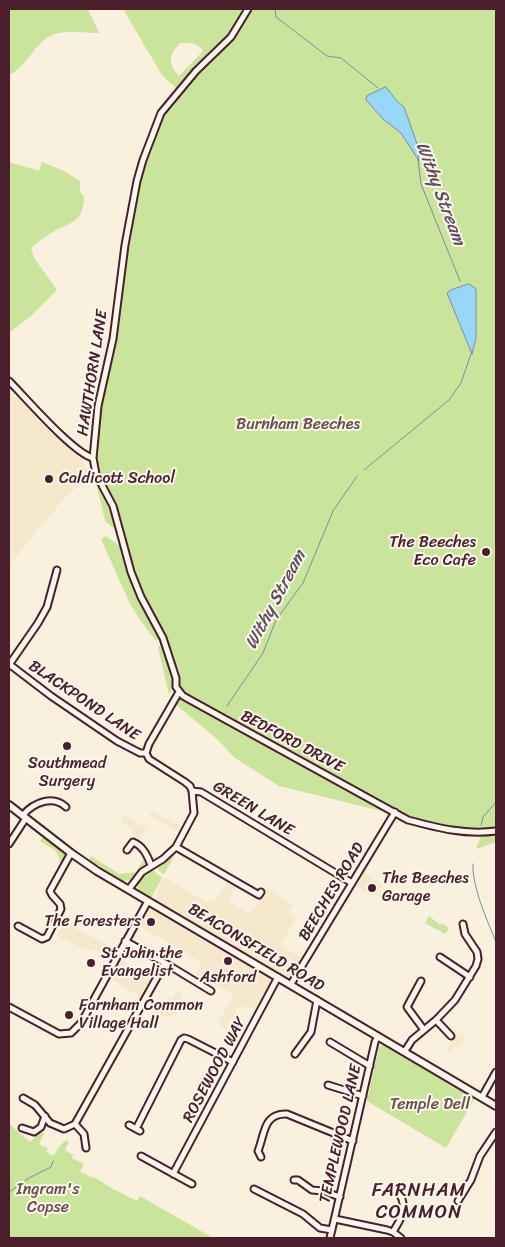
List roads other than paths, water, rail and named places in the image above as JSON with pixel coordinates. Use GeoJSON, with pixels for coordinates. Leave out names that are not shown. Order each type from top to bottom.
{"type":"FeatureCollection","features":[{"type":"Feature","properties":{"kind":"main road","name":"BEACONSFIELD ROAD"},"geometry":{"type":"LineString","coordinates":[[9,805],[97,871],[496,1106]]}},
{"type":"Feature","properties":{"kind":"street","name":"HAWTHORN LANE"},"geometry":{"type":"LineString","coordinates":[[179,692],[163,638],[141,597],[131,572],[113,506],[96,474],[92,458],[98,406],[113,339],[125,246],[137,181],[143,160],[161,113],[190,78],[231,37],[248,9]]}},
{"type":"Feature","properties":{"kind":"street"},"geometry":{"type":"LineString","coordinates":[[9,381],[70,443],[86,456],[92,458]]}},
{"type":"Feature","properties":{"kind":"street"},"geometry":{"type":"LineString","coordinates":[[9,664],[47,607],[57,570]]}},
{"type":"Feature","properties":{"kind":"street","name":"BLACKPOND LANE"},"geometry":{"type":"LineString","coordinates":[[9,664],[23,676],[117,741],[140,753],[146,753]]}},
{"type":"Feature","properties":{"kind":"street"},"geometry":{"type":"LineString","coordinates":[[146,753],[149,744],[179,692]]}},
{"type":"Feature","properties":{"kind":"street","name":"BEDFORD DRIVE"},"geometry":{"type":"LineString","coordinates":[[179,692],[222,718],[408,820],[439,829],[479,833],[496,831]]}},
{"type":"Feature","properties":{"kind":"street","name":"GREEN LANE"},"geometry":{"type":"LineString","coordinates":[[146,753],[150,759],[186,782],[192,791],[201,792],[352,883]]}},
{"type":"Feature","properties":{"kind":"street"},"geometry":{"type":"LineString","coordinates":[[129,889],[142,872],[163,859],[176,847],[194,813],[192,791]]}},
{"type":"Feature","properties":{"kind":"street"},"geometry":{"type":"LineString","coordinates":[[9,844],[31,807],[54,799],[66,807]]}},
{"type":"Feature","properties":{"kind":"street","name":"BEECHES ROAD"},"geometry":{"type":"LineString","coordinates":[[291,984],[395,812]]}},
{"type":"Feature","properties":{"kind":"street"},"geometry":{"type":"LineString","coordinates":[[127,850],[133,842],[135,843],[142,848],[151,865]]}},
{"type":"Feature","properties":{"kind":"street"},"geometry":{"type":"LineString","coordinates":[[176,847],[259,896]]}},
{"type":"Feature","properties":{"kind":"street"},"geometry":{"type":"LineString","coordinates":[[18,926],[42,938],[47,937],[60,909],[60,904],[50,891],[71,853]]}},
{"type":"Feature","properties":{"kind":"street"},"geometry":{"type":"LineString","coordinates":[[9,1007],[60,1034],[71,1033],[81,1023],[148,901]]}},
{"type":"Feature","properties":{"kind":"street"},"geometry":{"type":"LineString","coordinates":[[405,1051],[412,1040],[436,1020],[455,1000],[476,966],[477,952],[464,934],[463,924]]}},
{"type":"Feature","properties":{"kind":"street"},"geometry":{"type":"LineString","coordinates":[[125,941],[211,991]]}},
{"type":"Feature","properties":{"kind":"street"},"geometry":{"type":"LineString","coordinates":[[440,957],[470,977]]}},
{"type":"Feature","properties":{"kind":"street"},"geometry":{"type":"LineString","coordinates":[[23,1098],[35,1105],[50,1123],[64,1129],[75,1124],[165,963]]}},
{"type":"Feature","properties":{"kind":"street","name":"ROSEWOOD WAY"},"geometry":{"type":"LineString","coordinates":[[173,1174],[278,977]]}},
{"type":"Feature","properties":{"kind":"street"},"geometry":{"type":"LineString","coordinates":[[421,981],[407,1008],[424,1030]]}},
{"type":"Feature","properties":{"kind":"street"},"geometry":{"type":"LineString","coordinates":[[295,1054],[311,1032],[317,1000]]}},
{"type":"Feature","properties":{"kind":"street"},"geometry":{"type":"LineString","coordinates":[[436,1020],[452,1036]]}},
{"type":"Feature","properties":{"kind":"street","name":"TEMPLEWOOD LANE"},"geometry":{"type":"LineString","coordinates":[[330,1238],[378,1036]]}},
{"type":"Feature","properties":{"kind":"street"},"geometry":{"type":"LineString","coordinates":[[129,1125],[138,1130],[181,1040],[184,1038],[233,1062]]}},
{"type":"Feature","properties":{"kind":"street"},"geometry":{"type":"LineString","coordinates":[[330,1042],[370,1066]]}},
{"type":"Feature","properties":{"kind":"street"},"geometry":{"type":"LineString","coordinates":[[482,1097],[496,1072]]}},
{"type":"Feature","properties":{"kind":"street"},"geometry":{"type":"LineString","coordinates":[[491,1082],[496,1086]]}},
{"type":"Feature","properties":{"kind":"street"},"geometry":{"type":"LineString","coordinates":[[328,1085],[363,1096]]}},
{"type":"Feature","properties":{"kind":"street"},"geometry":{"type":"LineString","coordinates":[[252,1153],[258,1151],[266,1124],[271,1118],[282,1114],[352,1141]]}},
{"type":"Feature","properties":{"kind":"street"},"geometry":{"type":"LineString","coordinates":[[22,1128],[34,1132],[41,1127],[45,1116]]}},
{"type":"Feature","properties":{"kind":"street"},"geometry":{"type":"LineString","coordinates":[[75,1124],[84,1134],[86,1148]]}},
{"type":"Feature","properties":{"kind":"street"},"geometry":{"type":"LineString","coordinates":[[458,1200],[471,1180],[480,1156],[496,1132]]}},
{"type":"Feature","properties":{"kind":"street"},"geometry":{"type":"LineString","coordinates":[[258,1151],[261,1157]]}},
{"type":"Feature","properties":{"kind":"street"},"geometry":{"type":"LineString","coordinates":[[141,1156],[148,1158],[192,1184]]}},
{"type":"Feature","properties":{"kind":"street"},"geometry":{"type":"LineString","coordinates":[[294,1180],[298,1180],[312,1190],[323,1191],[340,1197]]}},
{"type":"Feature","properties":{"kind":"street"},"geometry":{"type":"LineString","coordinates":[[254,1189],[303,1214],[320,1228],[332,1230]]}},
{"type":"Feature","properties":{"kind":"street"},"geometry":{"type":"LineString","coordinates":[[393,1232],[404,1209],[404,1203],[400,1195]]}},
{"type":"Feature","properties":{"kind":"street"},"geometry":{"type":"LineString","coordinates":[[335,1218],[393,1232],[401,1238]]}},
{"type":"Feature","properties":{"kind":"water"},"geometry":{"type":"Polygon","coordinates":[[[386,87],[404,107],[417,144],[419,161],[401,133],[383,119],[366,100],[367,96],[386,87]]]}},
{"type":"Feature","properties":{"kind":"water"},"geometry":{"type":"Polygon","coordinates":[[[469,284],[476,289],[476,338],[472,354],[447,293],[469,284]]]}},
{"type":"Feature","properties":{"kind":"waterway","name":"Withy Stream"},"geometry":{"type":"LineString","coordinates":[[275,9],[276,17],[327,56],[341,58],[378,88]]}},
{"type":"Feature","properties":{"kind":"waterway","name":"Withy Stream"},"geometry":{"type":"LineString","coordinates":[[418,159],[421,184],[460,281]]}},
{"type":"Feature","properties":{"kind":"waterway","name":"Withy Stream"},"geometry":{"type":"LineString","coordinates":[[364,470],[449,400],[461,383],[472,351]]}},
{"type":"Feature","properties":{"kind":"waterway","name":"Withy Stream"},"geometry":{"type":"LineString","coordinates":[[227,706],[263,653],[276,620],[303,583],[333,511],[357,476]]}},
{"type":"Feature","properties":{"kind":"waterway"},"geometry":{"type":"LineString","coordinates":[[481,825],[483,817],[496,802]]}},
{"type":"Feature","properties":{"kind":"waterway"},"geometry":{"type":"LineString","coordinates":[[473,864],[477,893],[496,942]]}},
{"type":"Feature","properties":{"kind":"waterway"},"geometry":{"type":"LineString","coordinates":[[9,1192],[29,1178],[51,1167],[53,1161]]}},
{"type":"Feature","properties":{"kind":"place","name":"Caldicott School"},"geometry":{"type":"Point","coordinates":[49,479]}},
{"type":"Feature","properties":{"kind":"place","name":"The Beeches Eco Cafe"},"geometry":{"type":"Point","coordinates":[486,552]}},
{"type":"Feature","properties":{"kind":"place","name":"Southmead Surgery"},"geometry":{"type":"Point","coordinates":[67,746]}},
{"type":"Feature","properties":{"kind":"place","name":"The Beeches Garage"},"geometry":{"type":"Point","coordinates":[372,888]}},
{"type":"Feature","properties":{"kind":"place","name":"The Foresters"},"geometry":{"type":"Point","coordinates":[151,922]}},
{"type":"Feature","properties":{"kind":"place","name":"Ashford"},"geometry":{"type":"Point","coordinates":[228,961]}},
{"type":"Feature","properties":{"kind":"place","name":"St John the Evangelist"},"geometry":{"type":"Point","coordinates":[91,963]}},
{"type":"Feature","properties":{"kind":"place","name":"Farnham Common Village Hall"},"geometry":{"type":"Point","coordinates":[69,1015]}},
{"type":"Feature","properties":{"kind":"district","name":"FARNHAM COMMON"},"geometry":{"type":"Point","coordinates":[419,1202]}},
{"type":"Feature","properties":{"kind":"park label","name":"Burnham Beeches"},"geometry":{"type":"Point","coordinates":[298,425]}},
{"type":"Feature","properties":{"kind":"park label","name":"Temple Dell"},"geometry":{"type":"Point","coordinates":[430,1105]}},
{"type":"Feature","properties":{"kind":"park label","name":"Ingram's Copse"},"geometry":{"type":"Point","coordinates":[48,1199]}}]}
